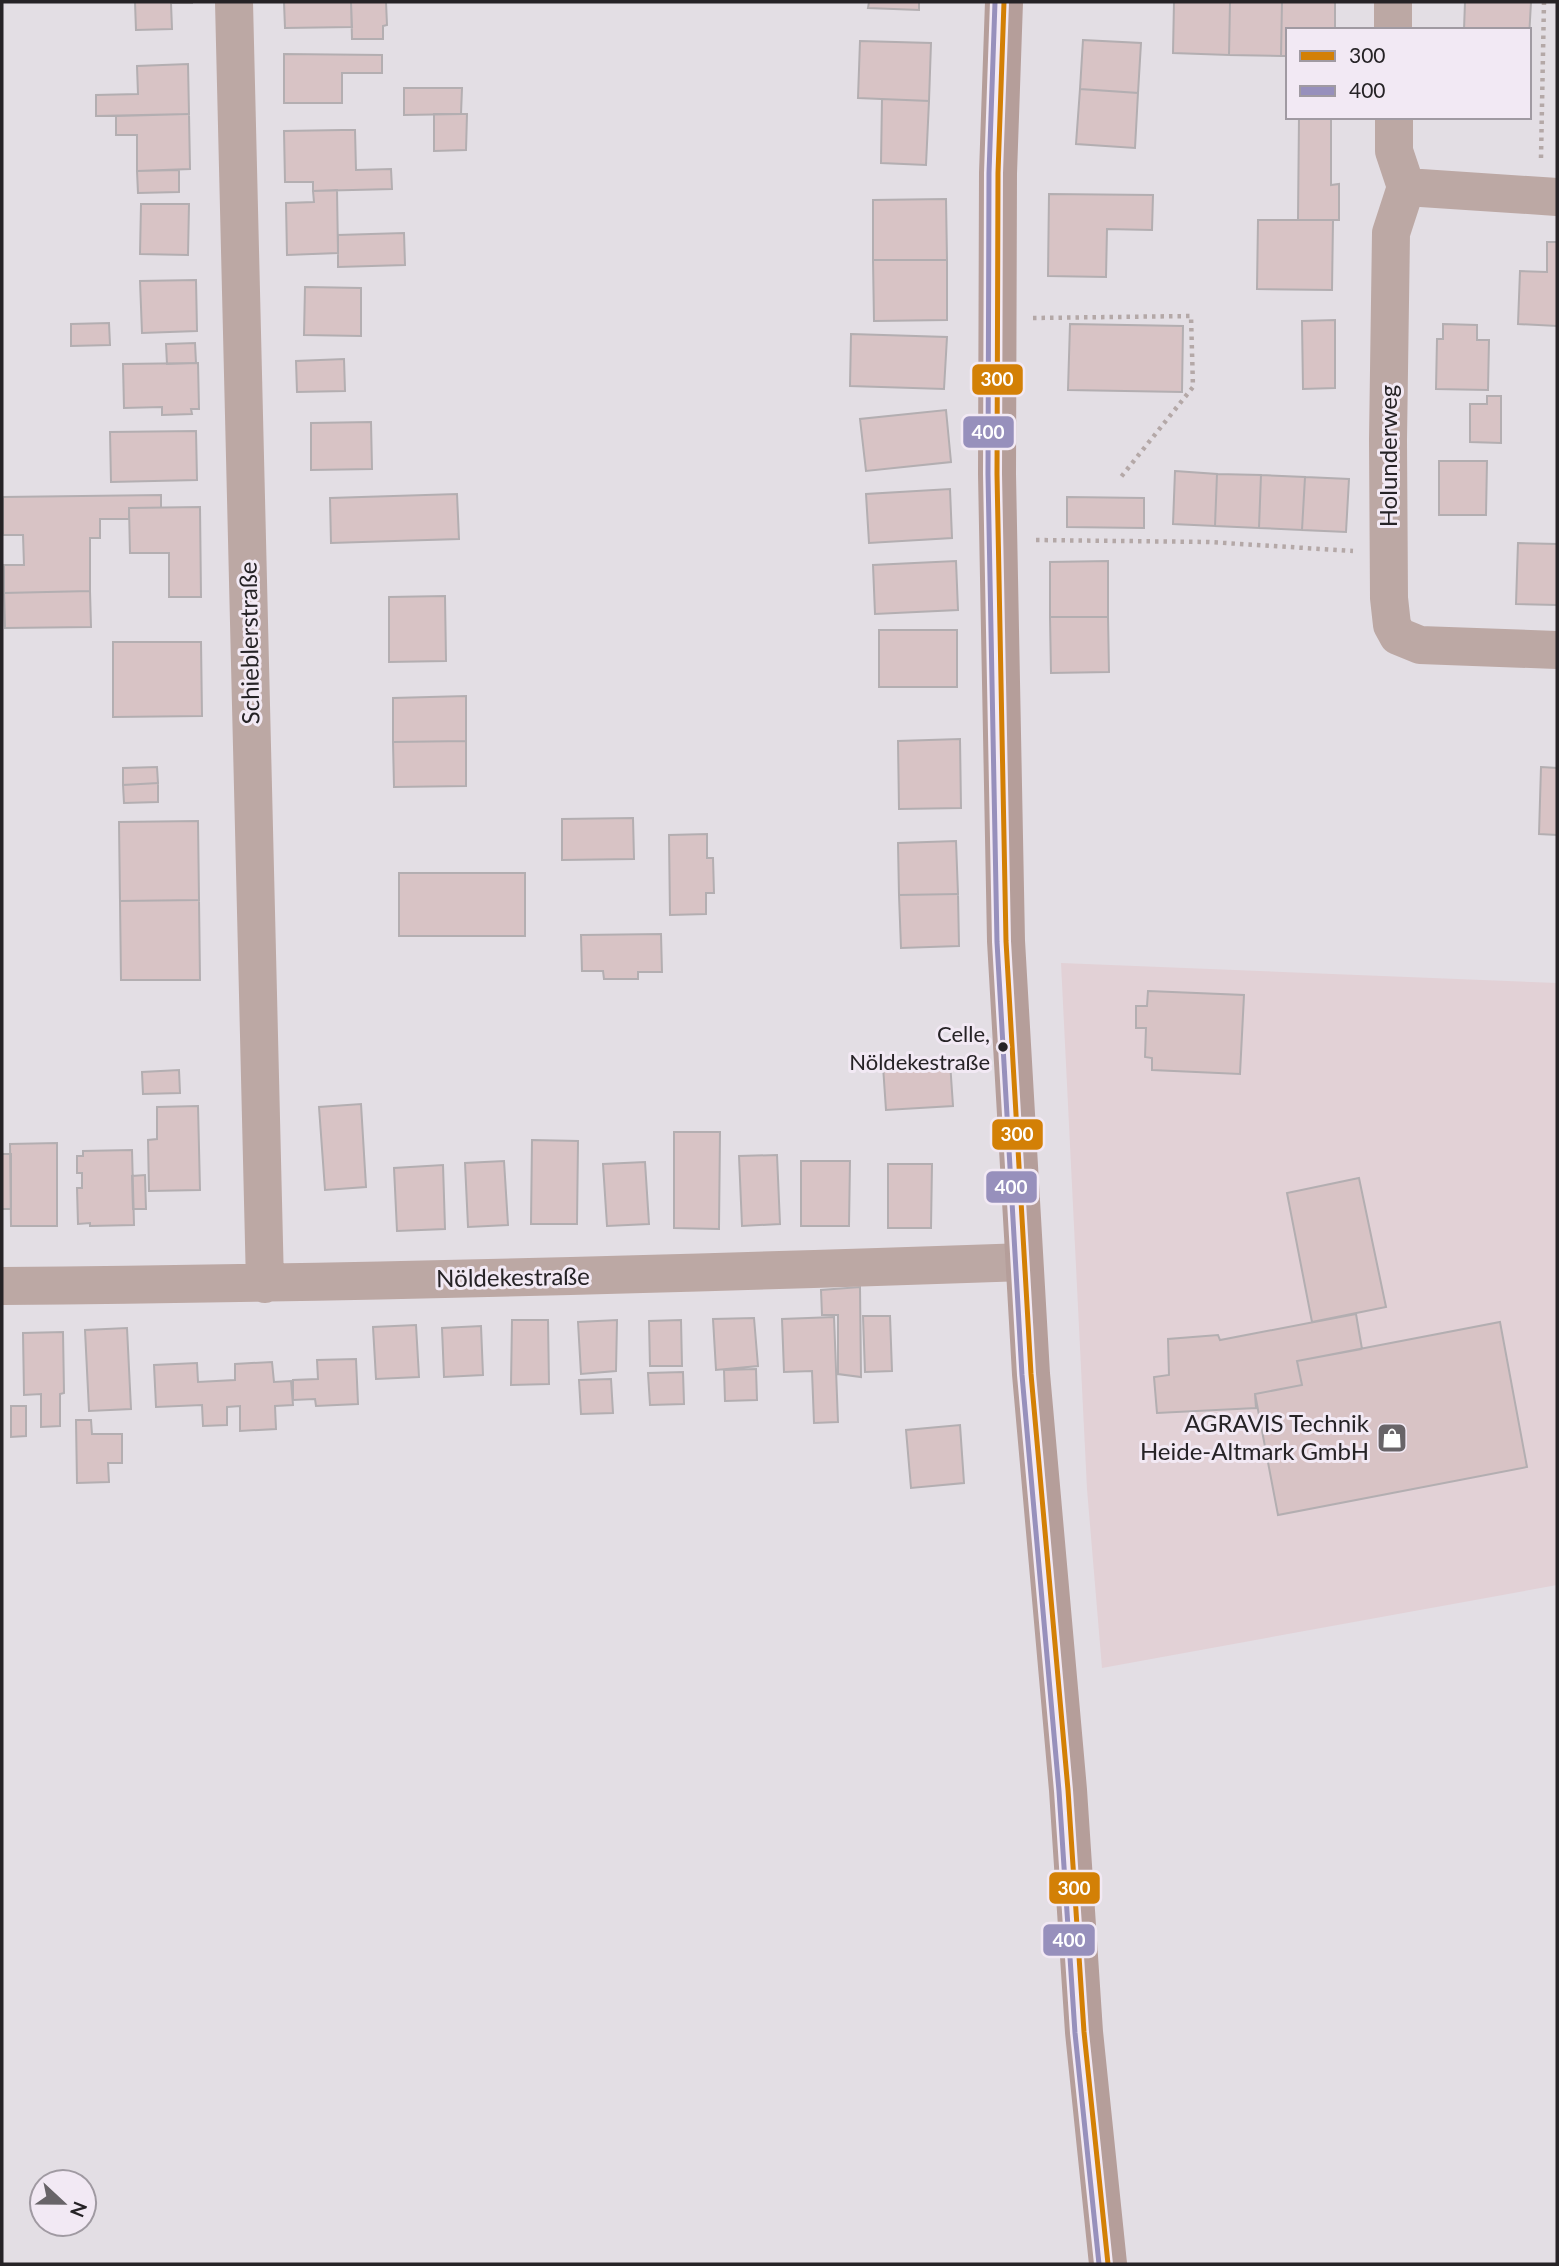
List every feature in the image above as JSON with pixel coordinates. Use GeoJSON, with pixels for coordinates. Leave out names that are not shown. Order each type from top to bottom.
{"type":"FeatureCollection","features":[{"type":"Feature","properties":{"kind":"main road"},"geometry":{"type":"LineString","coordinates":[[1004,2],[998,173],[998,540],[1006,941],[1024,1262],[1046,1553],[1068,1790],[1084,2032],[1108,2264]]}},
{"type":"Feature","properties":{"kind":"street","name":"Schieblerstraße"},"geometry":{"type":"LineString","coordinates":[[234,2],[265,1284]]}},
{"type":"Feature","properties":{"kind":"street"},"geometry":{"type":"LineString","coordinates":[[1393,2],[1393,28]]}},
{"type":"Feature","properties":{"kind":"street"},"geometry":{"type":"LineString","coordinates":[[1394,119],[1394,150],[1406,187],[1549,197]]}},
{"type":"Feature","properties":{"kind":"street","name":"Holunderweg"},"geometry":{"type":"LineString","coordinates":[[1406,187],[1391,233],[1389,553],[1392,625],[1398,636],[1408,642],[1438,647],[1557,650]]}},
{"type":"Feature","properties":{"kind":"street","name":"Nöldekestraße"},"geometry":{"type":"LineString","coordinates":[[2,1286],[265,1284],[1024,1262]]}},
{"type":"Feature","properties":{"kind":"path"},"geometry":{"type":"LineString","coordinates":[[1544,2],[1549,197]]}},
{"type":"Feature","properties":{"kind":"path"},"geometry":{"type":"LineString","coordinates":[[998,319],[1191,316],[1193,387],[1121,477]]}},
{"type":"Feature","properties":{"kind":"path"},"geometry":{"type":"LineString","coordinates":[[998,540],[1209,542],[1389,553]]}},
{"type":"Feature","properties":{"kind":"shaded area"},"geometry":{"type":"Polygon","coordinates":[[[1061,963],[1557,983],[1557,1585],[1102,1668],[1087,1489],[1061,963]]]}},
{"type":"Feature","properties":{"kind":"building"},"geometry":{"type":"Polygon","coordinates":[[[135,2],[192,3],[171,3],[172,29],[136,30],[135,2]]]}},
{"type":"Feature","properties":{"kind":"building"},"geometry":{"type":"Polygon","coordinates":[[[284,2],[351,2],[352,27],[285,28],[284,2]]]}},
{"type":"Feature","properties":{"kind":"building"},"geometry":{"type":"Polygon","coordinates":[[[351,2],[386,2],[387,25],[383,26],[383,39],[352,39],[351,2]]]}},
{"type":"Feature","properties":{"kind":"building"},"geometry":{"type":"Polygon","coordinates":[[[869,2],[919,2],[919,10],[868,8],[869,2]]]}},
{"type":"Feature","properties":{"kind":"building"},"geometry":{"type":"Polygon","coordinates":[[[1174,2],[1230,2],[1229,55],[1173,53],[1174,2]]]}},
{"type":"Feature","properties":{"kind":"building"},"geometry":{"type":"Polygon","coordinates":[[[1230,2],[1282,2],[1281,56],[1229,55],[1230,2]]]}},
{"type":"Feature","properties":{"kind":"building"},"geometry":{"type":"Polygon","coordinates":[[[1282,2],[1335,2],[1335,28],[1286,28],[1286,56],[1281,56],[1282,2]]]}},
{"type":"Feature","properties":{"kind":"building"},"geometry":{"type":"Polygon","coordinates":[[[1465,2],[1531,2],[1530,28],[1464,28],[1465,2]]]}},
{"type":"Feature","properties":{"kind":"building"},"geometry":{"type":"Polygon","coordinates":[[[1083,40],[1141,43],[1138,93],[1080,89],[1083,40]]]}},
{"type":"Feature","properties":{"kind":"building"},"geometry":{"type":"Polygon","coordinates":[[[860,41],[931,43],[929,101],[858,98],[860,41]]]}},
{"type":"Feature","properties":{"kind":"building"},"geometry":{"type":"Polygon","coordinates":[[[284,54],[382,55],[382,73],[342,73],[342,103],[284,103],[284,54]]]}},
{"type":"Feature","properties":{"kind":"building"},"geometry":{"type":"Polygon","coordinates":[[[188,64],[189,114],[96,116],[96,95],[138,94],[137,66],[188,64]]]}},
{"type":"Feature","properties":{"kind":"building"},"geometry":{"type":"Polygon","coordinates":[[[404,88],[462,88],[461,114],[404,115],[404,88]]]}},
{"type":"Feature","properties":{"kind":"building"},"geometry":{"type":"Polygon","coordinates":[[[1080,89],[1138,93],[1135,148],[1076,144],[1080,89]]]}},
{"type":"Feature","properties":{"kind":"building"},"geometry":{"type":"Polygon","coordinates":[[[882,99],[929,101],[926,165],[881,163],[882,99]]]}},
{"type":"Feature","properties":{"kind":"building"},"geometry":{"type":"Polygon","coordinates":[[[189,114],[190,169],[137,171],[137,135],[116,135],[116,116],[189,114]]]}},
{"type":"Feature","properties":{"kind":"building"},"geometry":{"type":"Polygon","coordinates":[[[434,114],[467,114],[466,150],[434,151],[434,114]]]}},
{"type":"Feature","properties":{"kind":"building"},"geometry":{"type":"Polygon","coordinates":[[[1299,119],[1331,119],[1331,185],[1339,184],[1339,220],[1298,220],[1299,119]]]}},
{"type":"Feature","properties":{"kind":"building"},"geometry":{"type":"Polygon","coordinates":[[[355,130],[356,170],[391,169],[392,189],[313,191],[313,182],[285,182],[284,131],[355,130]]]}},
{"type":"Feature","properties":{"kind":"building"},"geometry":{"type":"Polygon","coordinates":[[[179,170],[179,192],[138,193],[137,171],[179,170]]]}},
{"type":"Feature","properties":{"kind":"building"},"geometry":{"type":"Polygon","coordinates":[[[337,190],[338,253],[287,255],[286,203],[314,202],[313,191],[337,190]]]}},
{"type":"Feature","properties":{"kind":"building"},"geometry":{"type":"Polygon","coordinates":[[[1049,194],[1153,195],[1152,230],[1107,229],[1106,277],[1048,276],[1049,194]]]}},
{"type":"Feature","properties":{"kind":"building"},"geometry":{"type":"Polygon","coordinates":[[[946,199],[947,260],[873,260],[873,200],[946,199]]]}},
{"type":"Feature","properties":{"kind":"building"},"geometry":{"type":"Polygon","coordinates":[[[141,204],[189,204],[188,255],[140,254],[141,204]]]}},
{"type":"Feature","properties":{"kind":"building"},"geometry":{"type":"Polygon","coordinates":[[[1258,220],[1333,220],[1332,290],[1257,289],[1258,220]]]}},
{"type":"Feature","properties":{"kind":"building"},"geometry":{"type":"Polygon","coordinates":[[[404,233],[405,265],[338,267],[338,235],[404,233]]]}},
{"type":"Feature","properties":{"kind":"building"},"geometry":{"type":"Polygon","coordinates":[[[1547,242],[1557,242],[1557,326],[1518,324],[1520,271],[1547,272],[1547,242]]]}},
{"type":"Feature","properties":{"kind":"building"},"geometry":{"type":"Polygon","coordinates":[[[873,260],[947,260],[947,320],[874,321],[873,260]]]}},
{"type":"Feature","properties":{"kind":"building"},"geometry":{"type":"Polygon","coordinates":[[[196,280],[197,331],[142,333],[140,281],[196,280]]]}},
{"type":"Feature","properties":{"kind":"building"},"geometry":{"type":"Polygon","coordinates":[[[305,287],[361,288],[361,336],[304,335],[305,287]]]}},
{"type":"Feature","properties":{"kind":"building"},"geometry":{"type":"Polygon","coordinates":[[[1335,320],[1335,388],[1303,389],[1302,321],[1335,320]]]}},
{"type":"Feature","properties":{"kind":"building"},"geometry":{"type":"Polygon","coordinates":[[[109,323],[110,345],[71,346],[71,324],[109,323]]]}},
{"type":"Feature","properties":{"kind":"building"},"geometry":{"type":"Polygon","coordinates":[[[1070,324],[1183,326],[1182,392],[1068,390],[1070,324]]]}},
{"type":"Feature","properties":{"kind":"building"},"geometry":{"type":"Polygon","coordinates":[[[1443,324],[1477,325],[1477,340],[1489,340],[1488,390],[1436,389],[1437,339],[1443,339],[1443,324]]]}},
{"type":"Feature","properties":{"kind":"building"},"geometry":{"type":"Polygon","coordinates":[[[851,334],[947,337],[944,389],[850,386],[851,334]]]}},
{"type":"Feature","properties":{"kind":"building"},"geometry":{"type":"Polygon","coordinates":[[[195,343],[196,363],[167,364],[166,344],[195,343]]]}},
{"type":"Feature","properties":{"kind":"building"},"geometry":{"type":"Polygon","coordinates":[[[344,359],[345,391],[297,392],[296,361],[344,359]]]}},
{"type":"Feature","properties":{"kind":"building"},"geometry":{"type":"Polygon","coordinates":[[[198,363],[199,409],[191,409],[192,414],[162,415],[162,407],[124,408],[123,364],[198,363]]]}},
{"type":"Feature","properties":{"kind":"building"},"geometry":{"type":"Polygon","coordinates":[[[1487,396],[1501,396],[1501,443],[1470,442],[1470,404],[1487,404],[1487,396]]]}},
{"type":"Feature","properties":{"kind":"building"},"geometry":{"type":"Polygon","coordinates":[[[946,410],[951,462],[866,471],[860,419],[946,410]]]}},
{"type":"Feature","properties":{"kind":"building"},"geometry":{"type":"Polygon","coordinates":[[[371,422],[372,469],[311,470],[311,423],[371,422]]]}},
{"type":"Feature","properties":{"kind":"building"},"geometry":{"type":"Polygon","coordinates":[[[196,431],[197,480],[111,482],[110,432],[196,431]]]}},
{"type":"Feature","properties":{"kind":"building"},"geometry":{"type":"Polygon","coordinates":[[[1439,461],[1487,461],[1486,515],[1439,515],[1439,461]]]}},
{"type":"Feature","properties":{"kind":"building"},"geometry":{"type":"Polygon","coordinates":[[[1175,471],[1217,474],[1215,526],[1173,524],[1175,471]]]}},
{"type":"Feature","properties":{"kind":"building"},"geometry":{"type":"Polygon","coordinates":[[[1217,474],[1261,475],[1259,528],[1215,526],[1217,474]]]}},
{"type":"Feature","properties":{"kind":"building"},"geometry":{"type":"Polygon","coordinates":[[[1261,475],[1305,477],[1302,530],[1259,528],[1261,475]]]}},
{"type":"Feature","properties":{"kind":"building"},"geometry":{"type":"Polygon","coordinates":[[[1305,477],[1349,479],[1346,532],[1302,530],[1305,477]]]}},
{"type":"Feature","properties":{"kind":"building"},"geometry":{"type":"Polygon","coordinates":[[[950,489],[952,538],[869,543],[866,494],[950,489]]]}},
{"type":"Feature","properties":{"kind":"building"},"geometry":{"type":"Polygon","coordinates":[[[457,494],[459,539],[331,543],[330,498],[457,494]]]}},
{"type":"Feature","properties":{"kind":"building"},"geometry":{"type":"Polygon","coordinates":[[[161,495],[161,508],[129,508],[129,519],[100,519],[100,538],[90,538],[90,591],[4,593],[4,565],[24,565],[23,535],[3,535],[3,497],[161,495]]]}},
{"type":"Feature","properties":{"kind":"building"},"geometry":{"type":"Polygon","coordinates":[[[1067,497],[1144,498],[1144,528],[1067,527],[1067,497]]]}},
{"type":"Feature","properties":{"kind":"building"},"geometry":{"type":"Polygon","coordinates":[[[200,507],[201,597],[169,597],[169,553],[130,553],[129,508],[200,507]]]}},
{"type":"Feature","properties":{"kind":"building"},"geometry":{"type":"Polygon","coordinates":[[[1518,543],[1557,544],[1557,605],[1516,604],[1518,543]]]}},
{"type":"Feature","properties":{"kind":"building"},"geometry":{"type":"Polygon","coordinates":[[[956,561],[958,610],[875,614],[873,565],[956,561]]]}},
{"type":"Feature","properties":{"kind":"building"},"geometry":{"type":"Polygon","coordinates":[[[1108,561],[1108,617],[1050,617],[1050,562],[1108,561]]]}},
{"type":"Feature","properties":{"kind":"building"},"geometry":{"type":"Polygon","coordinates":[[[90,591],[91,627],[5,628],[4,593],[90,591]]]}},
{"type":"Feature","properties":{"kind":"building"},"geometry":{"type":"Polygon","coordinates":[[[445,596],[446,661],[389,662],[389,597],[445,596]]]}},
{"type":"Feature","properties":{"kind":"building"},"geometry":{"type":"Polygon","coordinates":[[[1050,617],[1108,617],[1109,672],[1051,673],[1050,617]]]}},
{"type":"Feature","properties":{"kind":"building"},"geometry":{"type":"Polygon","coordinates":[[[879,630],[957,630],[957,687],[879,687],[879,630]]]}},
{"type":"Feature","properties":{"kind":"building"},"geometry":{"type":"Polygon","coordinates":[[[113,642],[201,642],[202,716],[113,717],[113,642]]]}},
{"type":"Feature","properties":{"kind":"building"},"geometry":{"type":"Polygon","coordinates":[[[466,696],[466,741],[393,742],[393,698],[466,696]]]}},
{"type":"Feature","properties":{"kind":"building"},"geometry":{"type":"Polygon","coordinates":[[[960,739],[961,808],[899,809],[898,741],[960,739]]]}},
{"type":"Feature","properties":{"kind":"building"},"geometry":{"type":"Polygon","coordinates":[[[466,741],[466,786],[394,787],[393,742],[466,741]]]}},
{"type":"Feature","properties":{"kind":"building"},"geometry":{"type":"Polygon","coordinates":[[[157,767],[158,783],[123,785],[123,768],[157,767]]]}},
{"type":"Feature","properties":{"kind":"building"},"geometry":{"type":"Polygon","coordinates":[[[1541,767],[1557,768],[1557,835],[1539,834],[1541,767]]]}},
{"type":"Feature","properties":{"kind":"building"},"geometry":{"type":"Polygon","coordinates":[[[158,783],[158,802],[124,803],[123,785],[158,783]]]}},
{"type":"Feature","properties":{"kind":"building"},"geometry":{"type":"Polygon","coordinates":[[[633,818],[634,859],[562,860],[562,819],[633,818]]]}},
{"type":"Feature","properties":{"kind":"building"},"geometry":{"type":"Polygon","coordinates":[[[198,821],[199,900],[120,901],[119,822],[198,821]]]}},
{"type":"Feature","properties":{"kind":"building"},"geometry":{"type":"Polygon","coordinates":[[[707,834],[707,858],[713,858],[714,893],[706,893],[706,914],[670,915],[669,835],[707,834]]]}},
{"type":"Feature","properties":{"kind":"building"},"geometry":{"type":"Polygon","coordinates":[[[956,841],[958,894],[899,895],[898,843],[956,841]]]}},
{"type":"Feature","properties":{"kind":"building"},"geometry":{"type":"Polygon","coordinates":[[[399,873],[525,873],[525,936],[399,936],[399,873]]]}},
{"type":"Feature","properties":{"kind":"building"},"geometry":{"type":"Polygon","coordinates":[[[958,894],[959,946],[901,948],[899,895],[958,894]]]}},
{"type":"Feature","properties":{"kind":"building"},"geometry":{"type":"Polygon","coordinates":[[[199,900],[200,980],[121,980],[120,901],[199,900]]]}},
{"type":"Feature","properties":{"kind":"building"},"geometry":{"type":"Polygon","coordinates":[[[661,934],[662,972],[638,972],[638,979],[604,979],[603,971],[582,971],[581,935],[661,934]]]}},
{"type":"Feature","properties":{"kind":"building"},"geometry":{"type":"Polygon","coordinates":[[[1148,991],[1244,995],[1240,1074],[1152,1070],[1152,1058],[1145,1057],[1146,1028],[1136,1028],[1136,1006],[1147,1006],[1148,991]]]}},
{"type":"Feature","properties":{"kind":"building"},"geometry":{"type":"Polygon","coordinates":[[[950,1062],[953,1106],[886,1110],[883,1066],[950,1062]]]}},
{"type":"Feature","properties":{"kind":"building"},"geometry":{"type":"Polygon","coordinates":[[[179,1070],[180,1093],[143,1094],[142,1072],[179,1070]]]}},
{"type":"Feature","properties":{"kind":"building"},"geometry":{"type":"Polygon","coordinates":[[[361,1104],[366,1187],[325,1190],[319,1107],[361,1104]]]}},
{"type":"Feature","properties":{"kind":"building"},"geometry":{"type":"Polygon","coordinates":[[[198,1106],[200,1190],[149,1191],[148,1140],[157,1139],[157,1107],[198,1106]]]}},
{"type":"Feature","properties":{"kind":"building"},"geometry":{"type":"Polygon","coordinates":[[[674,1132],[720,1132],[719,1229],[674,1228],[674,1132]]]}},
{"type":"Feature","properties":{"kind":"building"},"geometry":{"type":"Polygon","coordinates":[[[532,1140],[578,1141],[577,1224],[531,1224],[532,1140]]]}},
{"type":"Feature","properties":{"kind":"building"},"geometry":{"type":"Polygon","coordinates":[[[57,1143],[57,1226],[11,1226],[10,1144],[57,1143]]]}},
{"type":"Feature","properties":{"kind":"building"},"geometry":{"type":"Polygon","coordinates":[[[132,1150],[134,1225],[78,1224],[77,1188],[82,1188],[82,1173],[77,1173],[77,1156],[83,1156],[83,1151],[132,1150]]]}},
{"type":"Feature","properties":{"kind":"building"},"geometry":{"type":"Polygon","coordinates":[[[2,1154],[11,1154],[11,1209],[2,1209],[2,1154]]]}},
{"type":"Feature","properties":{"kind":"building"},"geometry":{"type":"Polygon","coordinates":[[[777,1155],[780,1224],[742,1226],[739,1156],[777,1155]]]}},
{"type":"Feature","properties":{"kind":"building"},"geometry":{"type":"Polygon","coordinates":[[[504,1161],[508,1225],[468,1227],[465,1163],[504,1161]]]}},
{"type":"Feature","properties":{"kind":"building"},"geometry":{"type":"Polygon","coordinates":[[[801,1161],[850,1161],[849,1226],[801,1226],[801,1161]]]}},
{"type":"Feature","properties":{"kind":"building"},"geometry":{"type":"Polygon","coordinates":[[[645,1162],[649,1224],[607,1226],[603,1164],[645,1162]]]}},
{"type":"Feature","properties":{"kind":"building"},"geometry":{"type":"Polygon","coordinates":[[[888,1164],[932,1164],[931,1228],[888,1228],[888,1164]]]}},
{"type":"Feature","properties":{"kind":"building"},"geometry":{"type":"Polygon","coordinates":[[[443,1165],[445,1229],[397,1231],[394,1168],[443,1165]]]}},
{"type":"Feature","properties":{"kind":"building"},"geometry":{"type":"Polygon","coordinates":[[[145,1175],[146,1209],[133,1209],[132,1176],[145,1175]]]}},
{"type":"Feature","properties":{"kind":"building"},"geometry":{"type":"Polygon","coordinates":[[[1359,1178],[1386,1307],[1312,1322],[1287,1193],[1359,1178]]]}},
{"type":"Feature","properties":{"kind":"building"},"geometry":{"type":"Polygon","coordinates":[[[860,1287],[861,1377],[838,1374],[838,1315],[822,1315],[821,1290],[860,1287]]]}},
{"type":"Feature","properties":{"kind":"building"},"geometry":{"type":"Polygon","coordinates":[[[1356,1314],[1362,1349],[1297,1361],[1302,1385],[1255,1394],[1256,1408],[1157,1413],[1154,1377],[1169,1375],[1168,1339],[1218,1335],[1220,1340],[1356,1314]]]}},
{"type":"Feature","properties":{"kind":"building"},"geometry":{"type":"Polygon","coordinates":[[[863,1316],[890,1316],[892,1371],[865,1372],[863,1316]]]}},
{"type":"Feature","properties":{"kind":"building"},"geometry":{"type":"Polygon","coordinates":[[[834,1317],[838,1422],[814,1423],[812,1371],[784,1372],[782,1319],[834,1317]]]}},
{"type":"Feature","properties":{"kind":"building"},"geometry":{"type":"Polygon","coordinates":[[[754,1318],[758,1366],[716,1370],[713,1319],[754,1318]]]}},
{"type":"Feature","properties":{"kind":"building"},"geometry":{"type":"Polygon","coordinates":[[[512,1320],[548,1320],[549,1384],[511,1385],[512,1320]]]}},
{"type":"Feature","properties":{"kind":"building"},"geometry":{"type":"Polygon","coordinates":[[[617,1320],[616,1371],[581,1374],[578,1322],[617,1320]]]}},
{"type":"Feature","properties":{"kind":"building"},"geometry":{"type":"Polygon","coordinates":[[[681,1320],[682,1366],[650,1366],[649,1321],[681,1320]]]}},
{"type":"Feature","properties":{"kind":"building","name":"AGRAVIS Technik Heide-Altmark GmbH"},"geometry":{"type":"Polygon","coordinates":[[[1500,1322],[1527,1467],[1278,1515],[1255,1394],[1302,1385],[1297,1361],[1500,1322]]]}},
{"type":"Feature","properties":{"kind":"building"},"geometry":{"type":"Polygon","coordinates":[[[416,1325],[419,1377],[376,1379],[373,1327],[416,1325]]]}},
{"type":"Feature","properties":{"kind":"building"},"geometry":{"type":"Polygon","coordinates":[[[481,1326],[483,1375],[444,1377],[442,1328],[481,1326]]]}},
{"type":"Feature","properties":{"kind":"building"},"geometry":{"type":"Polygon","coordinates":[[[127,1328],[131,1409],[89,1411],[85,1330],[127,1328]]]}},
{"type":"Feature","properties":{"kind":"building"},"geometry":{"type":"Polygon","coordinates":[[[63,1332],[64,1393],[60,1394],[60,1426],[41,1427],[41,1394],[24,1395],[23,1333],[63,1332]]]}},
{"type":"Feature","properties":{"kind":"building"},"geometry":{"type":"Polygon","coordinates":[[[356,1359],[358,1404],[316,1406],[315,1399],[293,1400],[293,1380],[318,1379],[317,1360],[356,1359]]]}},
{"type":"Feature","properties":{"kind":"building"},"geometry":{"type":"Polygon","coordinates":[[[272,1362],[274,1382],[291,1381],[293,1405],[275,1406],[276,1429],[240,1431],[240,1406],[227,1407],[227,1425],[203,1426],[202,1405],[156,1407],[154,1365],[197,1363],[198,1382],[235,1380],[235,1364],[272,1362]]]}},
{"type":"Feature","properties":{"kind":"building"},"geometry":{"type":"Polygon","coordinates":[[[756,1369],[757,1400],[725,1401],[724,1370],[756,1369]]]}},
{"type":"Feature","properties":{"kind":"building"},"geometry":{"type":"Polygon","coordinates":[[[683,1372],[684,1404],[650,1405],[648,1373],[683,1372]]]}},
{"type":"Feature","properties":{"kind":"building"},"geometry":{"type":"Polygon","coordinates":[[[611,1379],[613,1413],[581,1414],[579,1380],[611,1379]]]}},
{"type":"Feature","properties":{"kind":"building"},"geometry":{"type":"Polygon","coordinates":[[[11,1406],[26,1406],[26,1436],[11,1437],[11,1406]]]}},
{"type":"Feature","properties":{"kind":"building"},"geometry":{"type":"Polygon","coordinates":[[[76,1420],[91,1420],[92,1434],[122,1434],[122,1463],[108,1463],[109,1482],[77,1483],[76,1420]]]}},
{"type":"Feature","properties":{"kind":"building"},"geometry":{"type":"Polygon","coordinates":[[[960,1425],[964,1483],[911,1488],[906,1430],[960,1425]]]}},
{"type":"Feature","properties":{"kind":"transit line","name":"400"},"geometry":{"type":"LineString","coordinates":[[995,2],[989,173],[988,474],[997,942],[1022,1375],[1059,1791],[1075,2033],[1099,2264]]}},
{"type":"Feature","properties":{"kind":"transit line","name":"300"},"geometry":{"type":"LineString","coordinates":[[1004,2],[998,173],[997,474],[1006,941],[1031,1374],[1068,1790],[1084,2032],[1108,2264]]}},
{"type":"Feature","properties":{"kind":"place","name":"Celle, Nöldekestraße"},"geometry":{"type":"Point","coordinates":[1003,1047]}},
{"type":"Feature","properties":{"kind":"place","name":"AGRAVIS Technik Heide-Altmark GmbH"},"geometry":{"type":"Point","coordinates":[1392,1438]}}]}
